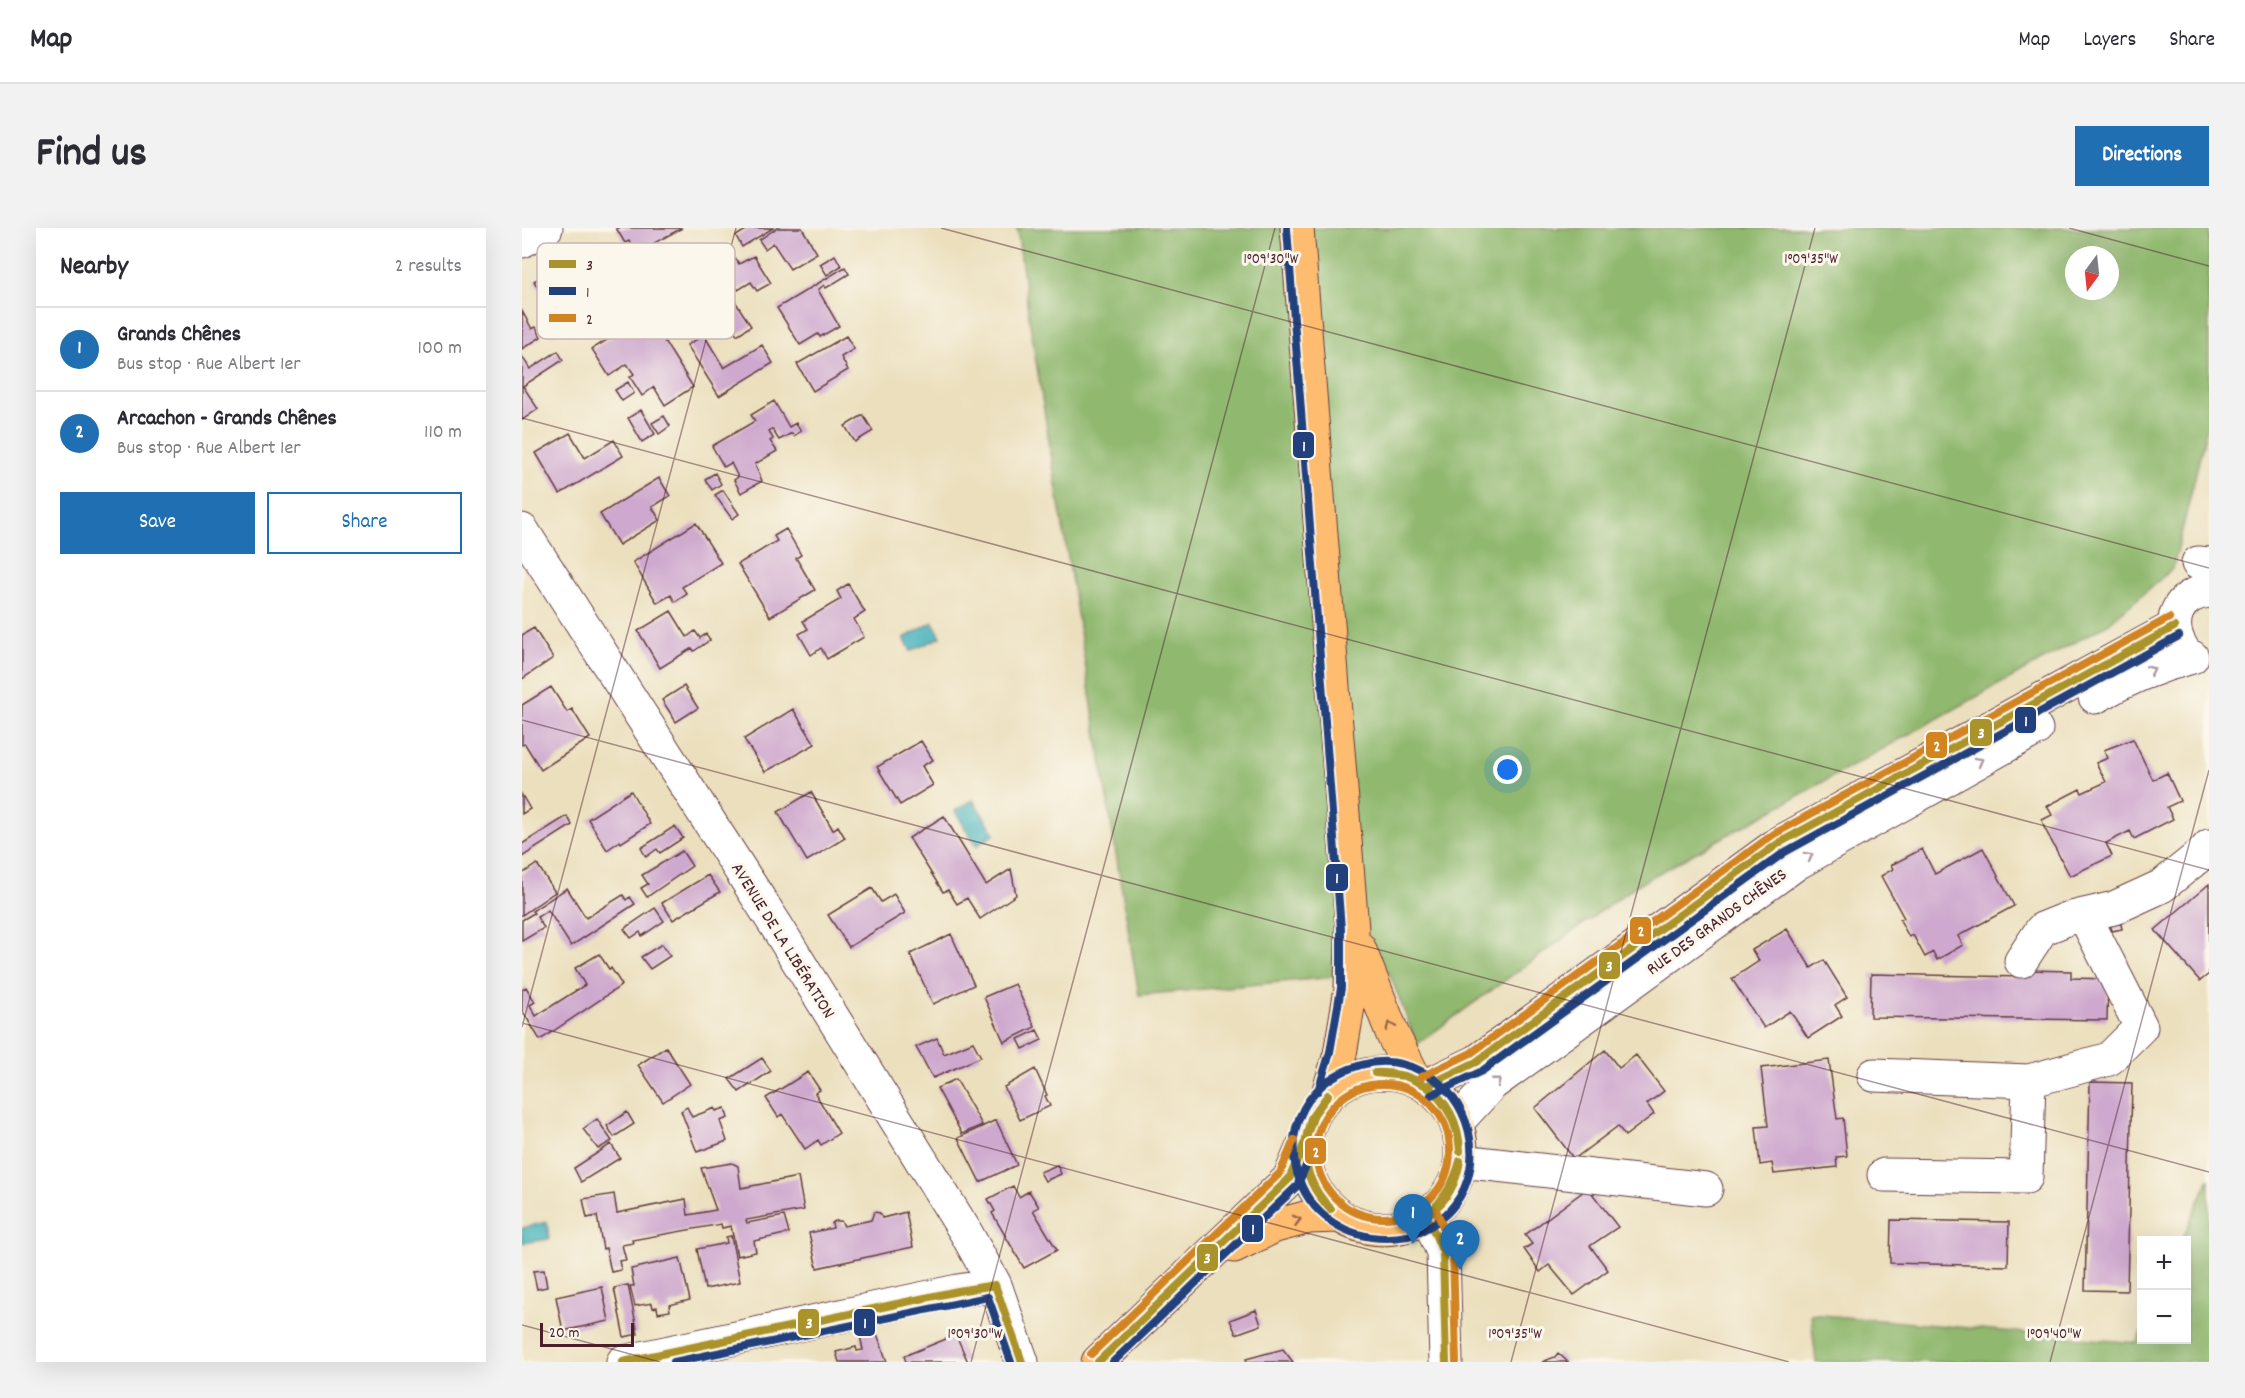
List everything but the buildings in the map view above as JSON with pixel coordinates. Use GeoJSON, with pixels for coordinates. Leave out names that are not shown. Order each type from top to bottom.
{"type":"FeatureCollection","features":[{"type":"Feature","properties":{"kind":"main road"},"geometry":{"type":"LineString","coordinates":[[1297,228],[1352,929],[1351,989],[1340,1054],[1328,1094]]}},
{"type":"Feature","properties":{"kind":"main road"},"geometry":{"type":"LineString","coordinates":[[1352,929],[1393,1035],[1421,1082]]}},
{"type":"Feature","properties":{"kind":"main road"},"geometry":{"type":"LineString","coordinates":[[1098,1362],[1289,1179],[1316,1109],[1328,1094],[1347,1081],[1369,1073],[1393,1073],[1421,1082],[1438,1095],[1456,1122],[1461,1142],[1461,1161],[1455,1182],[1444,1201],[1427,1216],[1406,1226],[1383,1230],[1360,1226],[1339,1216],[1323,1202],[1312,1185],[1305,1165],[1304,1144]]}},
{"type":"Feature","properties":{"kind":"main road"},"geometry":{"type":"LineString","coordinates":[[1205,1260],[1275,1226],[1309,1217],[1339,1216]]}},
{"type":"Feature","properties":{"kind":"street"},"geometry":{"type":"LineString","coordinates":[[522,241],[546,228]]}},
{"type":"Feature","properties":{"kind":"street","name":"AVENUE DE LA LIBÉRATION"},"geometry":{"type":"LineString","coordinates":[[522,530],[777,927],[965,1231],[995,1285],[1022,1362]]}},
{"type":"Feature","properties":{"kind":"street"},"geometry":{"type":"LineString","coordinates":[[2205,663],[2182,649],[2176,639],[2174,627],[2175,615],[2190,596],[2206,561]]}},
{"type":"Feature","properties":{"kind":"street","name":"RUE DES GRANDS CHÊNES"},"geometry":{"type":"LineString","coordinates":[[1421,1082],[1476,1062],[1779,843],[2174,627]]}},
{"type":"Feature","properties":{"kind":"street","name":"RUE DES GRANDS CHÊNES"},"geometry":{"type":"LineString","coordinates":[[1456,1122],[1492,1084],[1797,863],[2120,683],[2163,665],[2205,663]]}},
{"type":"Feature","properties":{"kind":"street"},"geometry":{"type":"LineString","coordinates":[[2021,961],[2042,929],[2114,908],[2162,886],[2209,846]]}},
{"type":"Feature","properties":{"kind":"street"},"geometry":{"type":"LineString","coordinates":[[1874,1076],[2029,1081],[2109,1059],[2140,1027],[2085,915]]}},
{"type":"Feature","properties":{"kind":"street"},"geometry":{"type":"LineString","coordinates":[[1884,1175],[2026,1177],[2029,1081]]}},
{"type":"Feature","properties":{"kind":"street"},"geometry":{"type":"LineString","coordinates":[[1461,1161],[1706,1189]]}},
{"type":"Feature","properties":{"kind":"street"},"geometry":{"type":"LineString","coordinates":[[1427,1216],[1443,1252],[1446,1362]]}},
{"type":"Feature","properties":{"kind":"street"},"geometry":{"type":"LineString","coordinates":[[623,1362],[995,1285]]}},
{"type":"Feature","properties":{"kind":"green space"},"geometry":{"type":"Polygon","coordinates":[[[1017,228],[2209,228],[2209,419],[2173,568],[2108,624],[1637,885],[1417,1044],[1389,972],[1139,995],[1030,324],[1017,228]]]}},
{"type":"Feature","properties":{"kind":"green space"},"geometry":{"type":"Polygon","coordinates":[[[2209,1178],[2209,1362],[1816,1362],[1811,1314],[2137,1344],[2191,1344],[2191,1236],[2184,1236],[2209,1178]]]}},
{"type":"Feature","properties":{"kind":"water"},"geometry":{"type":"Polygon","coordinates":[[[933,622],[941,637],[911,651],[904,638],[933,622]]]}},
{"type":"Feature","properties":{"kind":"water"},"geometry":{"type":"Polygon","coordinates":[[[973,800],[995,834],[976,846],[955,811],[973,800]]]}},
{"type":"Feature","properties":{"kind":"water"},"geometry":{"type":"Polygon","coordinates":[[[547,1222],[549,1239],[522,1243],[522,1228],[547,1222]]]}},
{"type":"Feature","properties":{"kind":"transit line","name":"1"},"geometry":{"type":"LineString","coordinates":[[1287,229],[1341,929],[1341,988],[1330,1052],[1318,1091]]}},
{"type":"Feature","properties":{"kind":"transit line","name":"2"},"geometry":{"type":"LineString","coordinates":[[1421,1077],[1471,1053],[1774,834],[2169,618]]}},
{"type":"Feature","properties":{"kind":"transit line","name":"3"},"geometry":{"type":"LineString","coordinates":[[1426,1086],[1476,1062],[1779,843],[2174,627]]}},
{"type":"Feature","properties":{"kind":"transit line","name":"1"},"geometry":{"type":"LineString","coordinates":[[1431,1095],[1482,1071],[1785,852],[2179,636]]}},
{"type":"Feature","properties":{"kind":"transit line","name":"1"},"geometry":{"type":"LineString","coordinates":[[1408,1236],[1366,1236],[1333,1223],[1310,1200],[1296,1170],[1294,1139],[1304,1108],[1326,1082],[1361,1065],[1393,1062],[1423,1072],[1439,1083],[1452,1097],[1469,1131],[1470,1169],[1465,1187],[1446,1214],[1429,1227],[1411,1235]]}},
{"type":"Feature","properties":{"kind":"transit line","name":"3"},"geometry":{"type":"LineString","coordinates":[[1375,1073],[1401,1075],[1425,1085]]}},
{"type":"Feature","properties":{"kind":"transit line","name":"3"},"geometry":{"type":"LineString","coordinates":[[1375,1073],[1405,1076],[1425,1085]]}},
{"type":"Feature","properties":{"kind":"transit line","name":"2"},"geometry":{"type":"LineString","coordinates":[[1383,1084],[1409,1089],[1430,1104],[1445,1125],[1450,1151],[1445,1177],[1430,1198],[1409,1213],[1383,1218],[1357,1213],[1336,1198],[1321,1177],[1316,1151],[1321,1125],[1336,1104],[1357,1089],[1383,1084]]}},
{"type":"Feature","properties":{"kind":"transit line","name":"3"},"geometry":{"type":"LineString","coordinates":[[1425,1085],[1440,1098],[1451,1114],[1455,1122],[1460,1151]]}},
{"type":"Feature","properties":{"kind":"transit line","name":"3"},"geometry":{"type":"LineString","coordinates":[[1425,1085],[1450,1114],[1457,1131],[1460,1151]]}},
{"type":"Feature","properties":{"kind":"transit line","name":"3"},"geometry":{"type":"LineString","coordinates":[[1306,1138],[1311,1118],[1328,1095]]}},
{"type":"Feature","properties":{"kind":"transit line","name":"3"},"geometry":{"type":"LineString","coordinates":[[1306,1138],[1314,1114],[1328,1095]]}},
{"type":"Feature","properties":{"kind":"transit line","name":"3"},"geometry":{"type":"LineString","coordinates":[[1306,1138],[1306,1158],[1310,1176],[1324,1202],[1331,1209]]}},
{"type":"Feature","properties":{"kind":"transit line","name":"3"},"geometry":{"type":"LineString","coordinates":[[1306,1138],[1305,1158],[1309,1176],[1318,1193],[1331,1209]]}},
{"type":"Feature","properties":{"kind":"transit line","name":"2"},"geometry":{"type":"LineString","coordinates":[[1091,1354],[1280,1173],[1294,1140]]}},
{"type":"Feature","properties":{"kind":"transit line","name":"3"},"geometry":{"type":"LineString","coordinates":[[1098,1362],[1289,1179],[1304,1144]]}},
{"type":"Feature","properties":{"kind":"transit line","name":"1"},"geometry":{"type":"LineString","coordinates":[[1113,1362],[1297,1186],[1314,1148]]}},
{"type":"Feature","properties":{"kind":"transit line","name":"3"},"geometry":{"type":"LineString","coordinates":[[1430,1213],[1448,1189],[1460,1161]]}},
{"type":"Feature","properties":{"kind":"transit line","name":"3"},"geometry":{"type":"LineString","coordinates":[[1430,1213],[1442,1202],[1450,1190],[1460,1161]]}},
{"type":"Feature","properties":{"kind":"transit line","name":"2"},"geometry":{"type":"LineString","coordinates":[[1437,1212],[1453,1251],[1456,1362]]}},
{"type":"Feature","properties":{"kind":"transit line","name":"3"},"geometry":{"type":"LineString","coordinates":[[1427,1216],[1443,1252],[1446,1362]]}},
{"type":"Feature","properties":{"kind":"transit line","name":"3"},"geometry":{"type":"LineString","coordinates":[[995,1285],[1022,1362]]}},
{"type":"Feature","properties":{"kind":"transit line","name":"3"},"geometry":{"type":"LineString","coordinates":[[623,1362],[995,1285]]}},
{"type":"Feature","properties":{"kind":"transit line","name":"1"},"geometry":{"type":"LineString","coordinates":[[674,1362],[988,1297],[1011,1362]]}},
{"type":"Feature","properties":{"kind":"place","name":"Grands Chênes"},"geometry":{"type":"Point","coordinates":[1413,1244]}},
{"type":"Feature","properties":{"kind":"place","name":"Arcachon - Grands Chênes"},"geometry":{"type":"Point","coordinates":[1460,1270]}}]}
